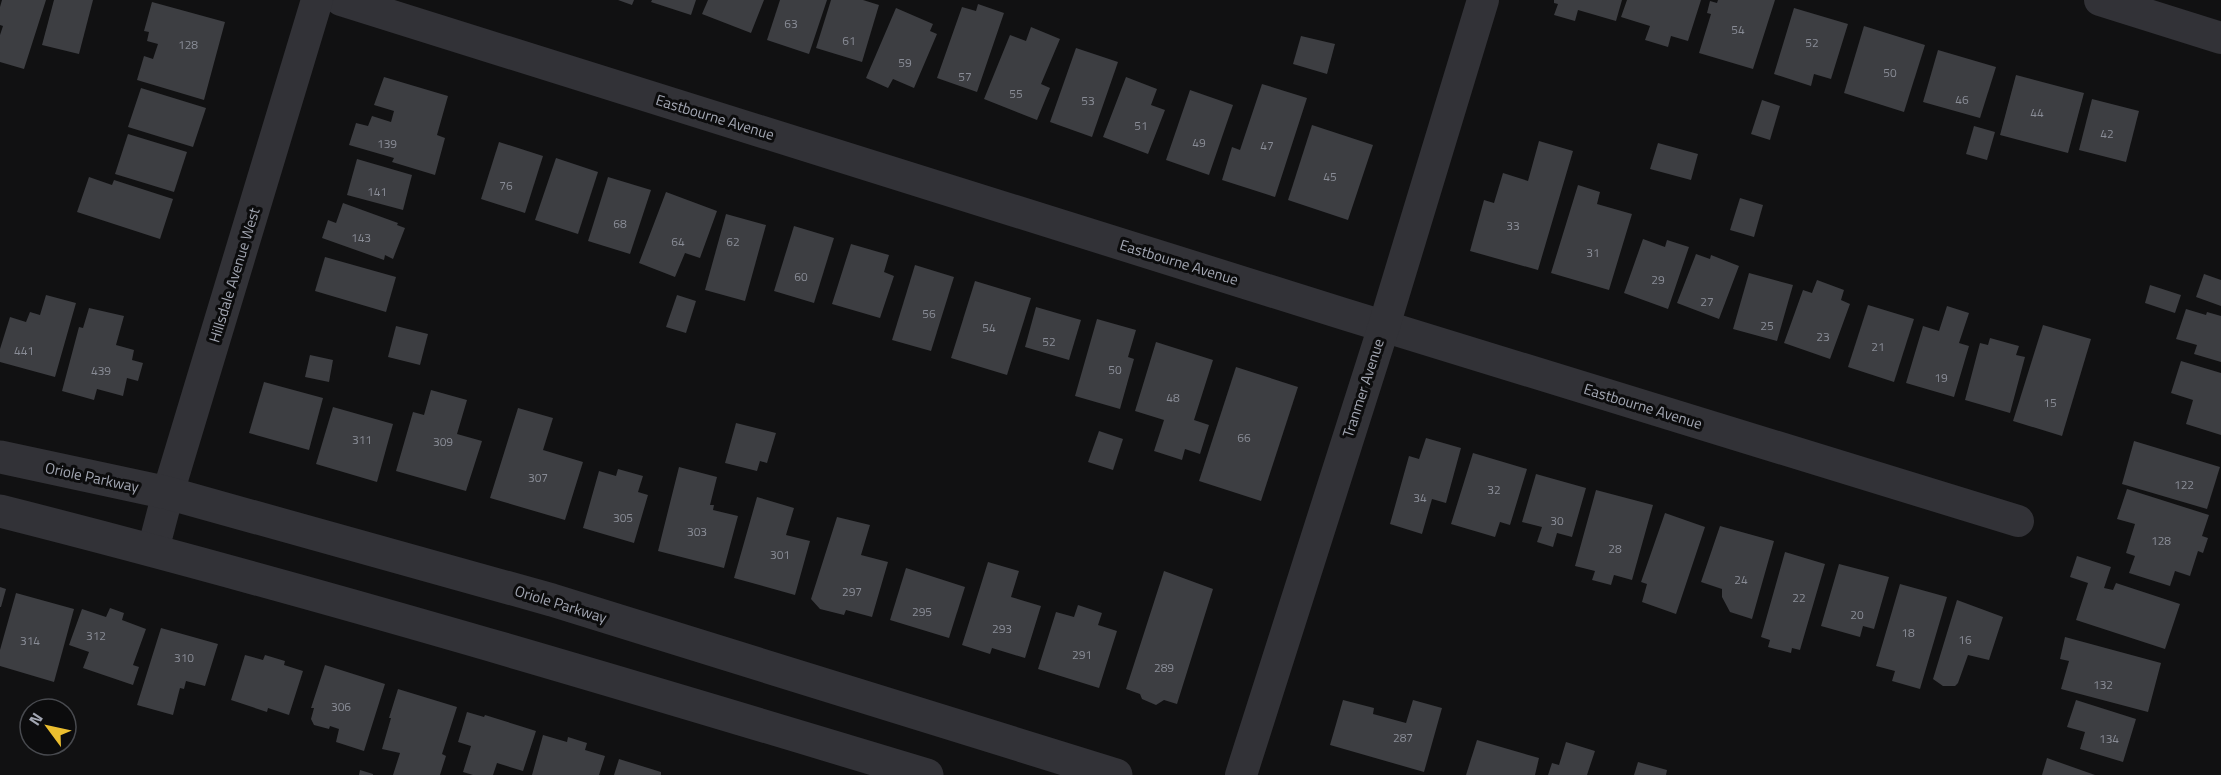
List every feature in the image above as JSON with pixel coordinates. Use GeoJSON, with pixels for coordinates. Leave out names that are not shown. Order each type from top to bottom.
{"type":"FeatureCollection","features":[{"type":"Feature","properties":{"kind":"street","name":"Hillsdale Avenue West"},"geometry":{"type":"LineString","coordinates":[[153,549],[317,0]]}},
{"type":"Feature","properties":{"kind":"street","name":"Eastbourne Avenue"},"geometry":{"type":"LineString","coordinates":[[341,0],[2018,522]]}},
{"type":"Feature","properties":{"kind":"street","name":"Tranmer Avenue"},"geometry":{"type":"LineString","coordinates":[[1241,775],[1384,326],[1483,0]]}},
{"type":"Feature","properties":{"kind":"street"},"geometry":{"type":"LineString","coordinates":[[2100,0],[2221,38]]}},
{"type":"Feature","properties":{"kind":"street","name":"Oriole Parkway"},"geometry":{"type":"LineString","coordinates":[[0,457],[168,493],[552,600],[1116,775]]}},
{"type":"Feature","properties":{"kind":"street"},"geometry":{"type":"LineString","coordinates":[[0,511],[153,549],[519,652],[927,775]]}},
{"type":"Feature","properties":{"kind":"building"},"geometry":{"type":"Polygon","coordinates":[[[2,0],[46,0],[24,69],[0,62],[0,35],[3,26],[0,25],[2,0]]]}},
{"type":"Feature","properties":{"kind":"building"},"geometry":{"type":"Polygon","coordinates":[[[54,0],[93,0],[79,54],[42,45],[54,0]]]}},
{"type":"Feature","properties":{"kind":"building"},"geometry":{"type":"Polygon","coordinates":[[[618,0],[634,0],[632,5],[618,0]]]}},
{"type":"Feature","properties":{"kind":"building"},"geometry":{"type":"Polygon","coordinates":[[[652,0],[696,0],[691,15],[651,2],[652,0]]]}},
{"type":"Feature","properties":{"kind":"building"},"geometry":{"type":"Polygon","coordinates":[[[708,0],[764,0],[751,33],[702,14],[708,0]]]}},
{"type":"Feature","properties":{"kind":"building"},"geometry":{"type":"Polygon","coordinates":[[[780,0],[827,0],[809,54],[767,40],[780,0]]]}},
{"type":"Feature","properties":{"kind":"building"},"geometry":{"type":"Polygon","coordinates":[[[831,0],[863,0],[879,5],[862,62],[816,48],[831,0]]]}},
{"type":"Feature","properties":{"kind":"building"},"geometry":{"type":"Polygon","coordinates":[[[1554,0],[1622,0],[1616,21],[1578,10],[1575,21],[1554,15],[1558,4],[1554,3],[1554,0]]]}},
{"type":"Feature","properties":{"kind":"building"},"geometry":{"type":"Polygon","coordinates":[[[1627,0],[1701,0],[1688,41],[1671,36],[1668,47],[1645,40],[1650,26],[1621,17],[1627,0]]]}},
{"type":"Feature","properties":{"kind":"building"},"geometry":{"type":"Polygon","coordinates":[[[1718,0],[1775,0],[1753,69],[1699,53],[1711,14],[1707,13],[1710,1],[1717,3],[1718,0]]]}},
{"type":"Feature","properties":{"kind":"building"},"geometry":{"type":"Polygon","coordinates":[[[152,2],[225,22],[204,100],[137,80],[144,56],[153,59],[158,44],[147,41],[149,32],[144,31],[152,2]]]}},
{"type":"Feature","properties":{"kind":"building"},"geometry":{"type":"Polygon","coordinates":[[[978,4],[1004,13],[977,92],[937,78],[962,7],[976,11],[978,4]]]}},
{"type":"Feature","properties":{"kind":"building"},"geometry":{"type":"Polygon","coordinates":[[[896,8],[933,24],[930,31],[937,34],[914,88],[893,79],[888,88],[866,78],[896,8]]]}},
{"type":"Feature","properties":{"kind":"building"},"geometry":{"type":"Polygon","coordinates":[[[1794,8],[1848,24],[1831,79],[1814,74],[1811,86],[1774,74],[1794,8]]]}},
{"type":"Feature","properties":{"kind":"building"},"geometry":{"type":"Polygon","coordinates":[[[1864,26],[1925,45],[1904,112],[1844,93],[1864,26]]]}},
{"type":"Feature","properties":{"kind":"building"},"geometry":{"type":"Polygon","coordinates":[[[1031,27],[1060,39],[1041,84],[1050,88],[1037,120],[984,99],[1010,35],[1026,41],[1031,27]]]}},
{"type":"Feature","properties":{"kind":"building"},"geometry":{"type":"Polygon","coordinates":[[[1301,36],[1335,44],[1327,74],[1293,64],[1301,36]]]}},
{"type":"Feature","properties":{"kind":"building"},"geometry":{"type":"Polygon","coordinates":[[[1076,48],[1118,62],[1092,137],[1050,122],[1076,48]]]}},
{"type":"Feature","properties":{"kind":"building"},"geometry":{"type":"Polygon","coordinates":[[[1938,50],[1996,67],[1980,118],[1923,102],[1938,50]]]}},
{"type":"Feature","properties":{"kind":"building"},"geometry":{"type":"Polygon","coordinates":[[[2016,75],[2084,93],[2068,153],[2000,135],[2016,75]]]}},
{"type":"Feature","properties":{"kind":"building"},"geometry":{"type":"Polygon","coordinates":[[[384,77],[448,96],[437,135],[445,138],[435,175],[392,162],[394,158],[349,145],[356,123],[368,126],[372,116],[391,122],[394,111],[374,105],[384,77]]]}},
{"type":"Feature","properties":{"kind":"building"},"geometry":{"type":"Polygon","coordinates":[[[1126,77],[1157,89],[1151,105],[1165,110],[1148,154],[1103,137],[1126,77]]]}},
{"type":"Feature","properties":{"kind":"building"},"geometry":{"type":"Polygon","coordinates":[[[1262,84],[1307,98],[1275,197],[1222,180],[1232,147],[1240,150],[1262,84]]]}},
{"type":"Feature","properties":{"kind":"building"},"geometry":{"type":"Polygon","coordinates":[[[141,88],[206,108],[193,147],[128,127],[141,88]]]}},
{"type":"Feature","properties":{"kind":"building"},"geometry":{"type":"Polygon","coordinates":[[[1190,90],[1233,105],[1209,175],[1166,160],[1190,90]]]}},
{"type":"Feature","properties":{"kind":"building"},"geometry":{"type":"Polygon","coordinates":[[[2092,99],[2139,111],[2126,162],[2079,150],[2092,99]]]}},
{"type":"Feature","properties":{"kind":"building"},"geometry":{"type":"Polygon","coordinates":[[[1762,100],[1780,106],[1770,140],[1751,134],[1762,100]]]}},
{"type":"Feature","properties":{"kind":"building"},"geometry":{"type":"Polygon","coordinates":[[[1312,125],[1373,145],[1348,220],[1288,200],[1312,125]]]}},
{"type":"Feature","properties":{"kind":"building"},"geometry":{"type":"Polygon","coordinates":[[[1974,126],[1995,132],[1987,160],[1966,154],[1974,126]]]}},
{"type":"Feature","properties":{"kind":"building"},"geometry":{"type":"Polygon","coordinates":[[[128,134],[187,152],[174,192],[115,174],[128,134]]]}},
{"type":"Feature","properties":{"kind":"building"},"geometry":{"type":"Polygon","coordinates":[[[1539,141],[1573,151],[1538,270],[1470,251],[1484,200],[1494,203],[1503,173],[1528,181],[1539,141]]]}},
{"type":"Feature","properties":{"kind":"building"},"geometry":{"type":"Polygon","coordinates":[[[499,142],[543,156],[525,213],[481,199],[499,142]]]}},
{"type":"Feature","properties":{"kind":"building"},"geometry":{"type":"Polygon","coordinates":[[[1658,143],[1698,154],[1691,180],[1650,169],[1658,143]]]}},
{"type":"Feature","properties":{"kind":"building"},"geometry":{"type":"Polygon","coordinates":[[[556,158],[598,172],[578,234],[535,220],[556,158]]]}},
{"type":"Feature","properties":{"kind":"building"},"geometry":{"type":"Polygon","coordinates":[[[357,159],[412,175],[403,210],[347,195],[357,159]]]}},
{"type":"Feature","properties":{"kind":"building"},"geometry":{"type":"Polygon","coordinates":[[[89,177],[112,185],[114,180],[173,199],[160,239],[77,212],[89,177]]]}},
{"type":"Feature","properties":{"kind":"building"},"geometry":{"type":"Polygon","coordinates":[[[608,177],[651,190],[630,254],[588,241],[608,177]]]}},
{"type":"Feature","properties":{"kind":"building"},"geometry":{"type":"Polygon","coordinates":[[[1578,185],[1600,192],[1597,204],[1632,214],[1609,290],[1551,273],[1578,185]]]}},
{"type":"Feature","properties":{"kind":"building"},"geometry":{"type":"Polygon","coordinates":[[[666,192],[717,211],[700,258],[685,253],[675,277],[639,263],[666,192]]]}},
{"type":"Feature","properties":{"kind":"building"},"geometry":{"type":"Polygon","coordinates":[[[1740,198],[1763,205],[1754,237],[1730,230],[1740,198]]]}},
{"type":"Feature","properties":{"kind":"building"},"geometry":{"type":"Polygon","coordinates":[[[343,203],[398,223],[397,225],[405,228],[393,259],[385,255],[384,260],[322,238],[328,220],[336,223],[343,203]]]}},
{"type":"Feature","properties":{"kind":"building"},"geometry":{"type":"Polygon","coordinates":[[[726,214],[766,225],[745,301],[705,290],[726,214]]]}},
{"type":"Feature","properties":{"kind":"building"},"geometry":{"type":"Polygon","coordinates":[[[794,226],[834,238],[814,303],[774,291],[794,226]]]}},
{"type":"Feature","properties":{"kind":"building"},"geometry":{"type":"Polygon","coordinates":[[[1643,239],[1665,247],[1667,240],[1689,247],[1668,309],[1624,293],[1643,239]]]}},
{"type":"Feature","properties":{"kind":"building"},"geometry":{"type":"Polygon","coordinates":[[[851,244],[889,255],[884,272],[894,276],[880,318],[832,304],[851,244]]]}},
{"type":"Feature","properties":{"kind":"building"},"geometry":{"type":"Polygon","coordinates":[[[1696,254],[1710,259],[1711,255],[1739,266],[1719,319],[1677,303],[1696,254]]]}},
{"type":"Feature","properties":{"kind":"building"},"geometry":{"type":"Polygon","coordinates":[[[325,257],[396,277],[386,312],[315,291],[325,257]]]}},
{"type":"Feature","properties":{"kind":"building"},"geometry":{"type":"Polygon","coordinates":[[[915,265],[954,277],[931,351],[892,340],[915,265]]]}},
{"type":"Feature","properties":{"kind":"building"},"geometry":{"type":"Polygon","coordinates":[[[1749,273],[1793,285],[1777,341],[1733,329],[1749,273]]]}},
{"type":"Feature","properties":{"kind":"building"},"geometry":{"type":"Polygon","coordinates":[[[2204,274],[2221,280],[2221,306],[2196,297],[2204,274]]]}},
{"type":"Feature","properties":{"kind":"building"},"geometry":{"type":"Polygon","coordinates":[[[1817,280],[1844,290],[1841,300],[1850,304],[1830,359],[1784,343],[1803,290],[1812,293],[1817,280]]]}},
{"type":"Feature","properties":{"kind":"building"},"geometry":{"type":"Polygon","coordinates":[[[975,281],[1031,298],[1007,375],[951,358],[975,281]]]}},
{"type":"Feature","properties":{"kind":"building"},"geometry":{"type":"Polygon","coordinates":[[[2150,285],[2181,295],[2175,313],[2145,303],[2150,285]]]}},
{"type":"Feature","properties":{"kind":"building"},"geometry":{"type":"Polygon","coordinates":[[[46,295],[76,303],[55,377],[0,362],[0,349],[10,317],[26,322],[30,312],[40,315],[46,295]]]}},
{"type":"Feature","properties":{"kind":"building"},"geometry":{"type":"Polygon","coordinates":[[[677,295],[696,301],[686,333],[666,327],[677,295]]]}},
{"type":"Feature","properties":{"kind":"building"},"geometry":{"type":"Polygon","coordinates":[[[1868,305],[1914,319],[1894,382],[1848,367],[1868,305]]]}},
{"type":"Feature","properties":{"kind":"building"},"geometry":{"type":"Polygon","coordinates":[[[1947,306],[1969,313],[1959,343],[1969,346],[1954,397],[1906,383],[1923,326],[1939,331],[1947,306]]]}},
{"type":"Feature","properties":{"kind":"building"},"geometry":{"type":"Polygon","coordinates":[[[1036,307],[1081,320],[1069,360],[1025,347],[1036,307]]]}},
{"type":"Feature","properties":{"kind":"building"},"geometry":{"type":"Polygon","coordinates":[[[89,308],[124,316],[116,345],[134,350],[132,360],[143,363],[138,381],[127,378],[123,396],[97,389],[94,400],[62,391],[79,327],[83,328],[89,308]]]}},
{"type":"Feature","properties":{"kind":"building"},"geometry":{"type":"Polygon","coordinates":[[[2186,309],[2206,315],[2207,312],[2221,316],[2221,362],[2194,354],[2197,345],[2176,339],[2186,309]]]}},
{"type":"Feature","properties":{"kind":"building"},"geometry":{"type":"Polygon","coordinates":[[[1097,319],[1136,330],[1128,357],[1134,359],[1120,409],[1075,396],[1097,319]]]}},
{"type":"Feature","properties":{"kind":"building"},"geometry":{"type":"Polygon","coordinates":[[[2043,325],[2091,339],[2062,436],[2013,421],[2043,325]]]}},
{"type":"Feature","properties":{"kind":"building"},"geometry":{"type":"Polygon","coordinates":[[[396,326],[428,334],[420,365],[388,357],[396,326]]]}},
{"type":"Feature","properties":{"kind":"building"},"geometry":{"type":"Polygon","coordinates":[[[1990,338],[2019,346],[2016,355],[2025,357],[2010,413],[1965,400],[1980,343],[1988,345],[1990,338]]]}},
{"type":"Feature","properties":{"kind":"building"},"geometry":{"type":"Polygon","coordinates":[[[1156,342],[1213,360],[1194,420],[1209,425],[1200,454],[1185,449],[1182,460],[1154,451],[1164,420],[1135,411],[1156,342]]]}},
{"type":"Feature","properties":{"kind":"building"},"geometry":{"type":"Polygon","coordinates":[[[310,355],[333,360],[329,382],[305,377],[310,355]]]}},
{"type":"Feature","properties":{"kind":"building"},"geometry":{"type":"Polygon","coordinates":[[[2181,361],[2221,373],[2221,435],[2186,424],[2193,400],[2171,393],[2181,361]]]}},
{"type":"Feature","properties":{"kind":"building"},"geometry":{"type":"Polygon","coordinates":[[[1236,367],[1298,387],[1261,501],[1199,481],[1236,367]]]}},
{"type":"Feature","properties":{"kind":"building"},"geometry":{"type":"Polygon","coordinates":[[[264,382],[323,398],[309,450],[249,433],[264,382]]]}},
{"type":"Feature","properties":{"kind":"building"},"geometry":{"type":"Polygon","coordinates":[[[431,390],[467,400],[457,434],[482,441],[466,491],[396,471],[413,412],[424,415],[431,390]]]}},
{"type":"Feature","properties":{"kind":"building"},"geometry":{"type":"Polygon","coordinates":[[[333,407],[393,424],[377,482],[316,464],[333,407]]]}},
{"type":"Feature","properties":{"kind":"building"},"geometry":{"type":"Polygon","coordinates":[[[518,408],[553,418],[543,450],[583,462],[565,520],[490,498],[518,408]]]}},
{"type":"Feature","properties":{"kind":"building"},"geometry":{"type":"Polygon","coordinates":[[[736,423],[776,433],[767,463],[760,461],[757,471],[725,463],[736,423]]]}},
{"type":"Feature","properties":{"kind":"building"},"geometry":{"type":"Polygon","coordinates":[[[1099,431],[1123,439],[1113,470],[1088,462],[1099,431]]]}},
{"type":"Feature","properties":{"kind":"building"},"geometry":{"type":"Polygon","coordinates":[[[1426,438],[1461,448],[1446,503],[1432,499],[1422,534],[1390,524],[1409,456],[1419,459],[1426,438]]]}},
{"type":"Feature","properties":{"kind":"building"},"geometry":{"type":"Polygon","coordinates":[[[2134,441],[2220,467],[2207,509],[2122,484],[2134,441]]]}},
{"type":"Feature","properties":{"kind":"building"},"geometry":{"type":"Polygon","coordinates":[[[1473,453],[1527,469],[1510,525],[1500,522],[1495,537],[1451,524],[1473,453]]]}},
{"type":"Feature","properties":{"kind":"building"},"geometry":{"type":"Polygon","coordinates":[[[679,467],[717,477],[710,505],[714,505],[713,510],[738,516],[724,568],[658,551],[679,467]]]}},
{"type":"Feature","properties":{"kind":"building"},"geometry":{"type":"Polygon","coordinates":[[[618,469],[643,476],[638,492],[648,495],[634,543],[583,528],[599,471],[616,476],[618,469]]]}},
{"type":"Feature","properties":{"kind":"building"},"geometry":{"type":"Polygon","coordinates":[[[1536,474],[1586,488],[1572,537],[1557,533],[1553,547],[1537,542],[1542,527],[1522,522],[1536,474]]]}},
{"type":"Feature","properties":{"kind":"building"},"geometry":{"type":"Polygon","coordinates":[[[2127,489],[2209,515],[2202,536],[2208,538],[2203,553],[2198,551],[2190,576],[2175,571],[2170,586],[2129,573],[2135,556],[2126,553],[2135,524],[2117,519],[2127,489]]]}},
{"type":"Feature","properties":{"kind":"building"},"geometry":{"type":"Polygon","coordinates":[[[1596,490],[1653,505],[1632,580],[1614,575],[1611,585],[1592,580],[1595,571],[1575,566],[1596,490]]]}},
{"type":"Feature","properties":{"kind":"building"},"geometry":{"type":"Polygon","coordinates":[[[757,497],[794,508],[786,535],[810,541],[795,595],[734,578],[757,497]]]}},
{"type":"Feature","properties":{"kind":"building"},"geometry":{"type":"Polygon","coordinates":[[[1665,513],[1705,527],[1676,614],[1642,602],[1647,584],[1641,582],[1665,513]]]}},
{"type":"Feature","properties":{"kind":"building"},"geometry":{"type":"Polygon","coordinates":[[[837,517],[870,525],[861,555],[888,562],[872,617],[846,610],[844,615],[820,609],[811,599],[837,517]]]}},
{"type":"Feature","properties":{"kind":"building"},"geometry":{"type":"Polygon","coordinates":[[[1720,526],[1774,541],[1752,619],[1730,612],[1722,597],[1722,589],[1701,582],[1720,526]]]}},
{"type":"Feature","properties":{"kind":"building"},"geometry":{"type":"Polygon","coordinates":[[[1785,552],[1825,564],[1800,650],[1792,648],[1791,653],[1768,647],[1770,640],[1761,637],[1785,552]]]}},
{"type":"Feature","properties":{"kind":"building"},"geometry":{"type":"Polygon","coordinates":[[[2077,556],[2111,567],[2104,588],[2113,590],[2116,583],[2180,604],[2165,649],[2076,620],[2088,583],[2070,577],[2077,556]]]}},
{"type":"Feature","properties":{"kind":"building"},"geometry":{"type":"Polygon","coordinates":[[[988,562],[1019,571],[1011,597],[1041,606],[1025,658],[992,648],[990,654],[962,645],[988,562]]]}},
{"type":"Feature","properties":{"kind":"building"},"geometry":{"type":"Polygon","coordinates":[[[1839,564],[1889,577],[1874,629],[1863,626],[1860,637],[1821,626],[1839,564]]]}},
{"type":"Feature","properties":{"kind":"building"},"geometry":{"type":"Polygon","coordinates":[[[906,568],[965,587],[949,638],[890,620],[906,568]]]}},
{"type":"Feature","properties":{"kind":"building"},"geometry":{"type":"Polygon","coordinates":[[[1164,571],[1213,589],[1177,704],[1164,700],[1156,705],[1142,699],[1140,694],[1126,689],[1164,571]]]}},
{"type":"Feature","properties":{"kind":"building"},"geometry":{"type":"Polygon","coordinates":[[[1900,584],[1947,597],[1920,689],[1892,681],[1895,671],[1876,666],[1900,584]]]}},
{"type":"Feature","properties":{"kind":"building"},"geometry":{"type":"Polygon","coordinates":[[[0,587],[6,589],[1,607],[0,607],[0,587]]]}},
{"type":"Feature","properties":{"kind":"building"},"geometry":{"type":"Polygon","coordinates":[[[16,593],[74,609],[54,682],[0,666],[0,650],[16,593]]]}},
{"type":"Feature","properties":{"kind":"building"},"geometry":{"type":"Polygon","coordinates":[[[1957,600],[2003,617],[1989,660],[1968,655],[1958,683],[1955,686],[1943,686],[1933,679],[1957,600]]]}},
{"type":"Feature","properties":{"kind":"building"},"geometry":{"type":"Polygon","coordinates":[[[1078,605],[1102,613],[1098,625],[1117,631],[1099,688],[1038,669],[1056,612],[1074,617],[1078,605]]]}},
{"type":"Feature","properties":{"kind":"building"},"geometry":{"type":"Polygon","coordinates":[[[110,608],[124,613],[122,620],[146,629],[133,665],[139,667],[133,685],[83,668],[89,652],[69,645],[82,609],[106,617],[110,608]]]}},
{"type":"Feature","properties":{"kind":"building"},"geometry":{"type":"Polygon","coordinates":[[[161,628],[218,644],[205,686],[186,681],[184,689],[180,688],[173,715],[137,705],[161,628]]]}},
{"type":"Feature","properties":{"kind":"building"},"geometry":{"type":"Polygon","coordinates":[[[2065,637],[2161,663],[2148,712],[2061,689],[2069,661],[2060,659],[2065,637]]]}},
{"type":"Feature","properties":{"kind":"building"},"geometry":{"type":"Polygon","coordinates":[[[245,655],[263,660],[265,655],[285,661],[284,665],[303,671],[289,715],[268,708],[267,712],[231,700],[245,655]]]}},
{"type":"Feature","properties":{"kind":"building"},"geometry":{"type":"Polygon","coordinates":[[[325,665],[385,684],[364,751],[336,742],[339,729],[314,725],[311,719],[314,708],[311,708],[325,665]]]}},
{"type":"Feature","properties":{"kind":"building"},"geometry":{"type":"Polygon","coordinates":[[[398,689],[457,707],[442,754],[446,756],[440,775],[393,775],[400,753],[382,749],[398,689]]]}},
{"type":"Feature","properties":{"kind":"building"},"geometry":{"type":"Polygon","coordinates":[[[1343,700],[1374,708],[1373,714],[1406,723],[1413,700],[1442,708],[1424,772],[1330,745],[1343,700]]]}},
{"type":"Feature","properties":{"kind":"building"},"geometry":{"type":"Polygon","coordinates":[[[2076,700],[2136,719],[2123,762],[2080,749],[2085,732],[2067,727],[2076,700]]]}},
{"type":"Feature","properties":{"kind":"building"},"geometry":{"type":"Polygon","coordinates":[[[467,712],[484,717],[485,715],[536,731],[523,771],[497,763],[493,775],[473,775],[463,772],[471,746],[458,742],[467,712]]]}},
{"type":"Feature","properties":{"kind":"building"},"geometry":{"type":"Polygon","coordinates":[[[543,735],[567,742],[568,737],[587,743],[585,750],[605,756],[599,775],[532,775],[543,735]]]}},
{"type":"Feature","properties":{"kind":"building"},"geometry":{"type":"Polygon","coordinates":[[[1477,740],[1539,758],[1535,775],[1466,775],[1477,740]]]}},
{"type":"Feature","properties":{"kind":"building"},"geometry":{"type":"Polygon","coordinates":[[[1566,742],[1595,751],[1587,775],[1548,775],[1552,763],[1559,765],[1566,742]]]}},
{"type":"Feature","properties":{"kind":"building"},"geometry":{"type":"Polygon","coordinates":[[[2047,758],[2095,775],[2042,775],[2047,758]]]}},
{"type":"Feature","properties":{"kind":"building"},"geometry":{"type":"Polygon","coordinates":[[[619,759],[661,772],[661,775],[614,775],[619,759]]]}},
{"type":"Feature","properties":{"kind":"building"},"geometry":{"type":"Polygon","coordinates":[[[1638,762],[1667,770],[1666,775],[1634,775],[1638,762]]]}},
{"type":"Feature","properties":{"kind":"building"},"geometry":{"type":"Polygon","coordinates":[[[360,770],[373,774],[373,775],[359,775],[360,770]]]}}]}
